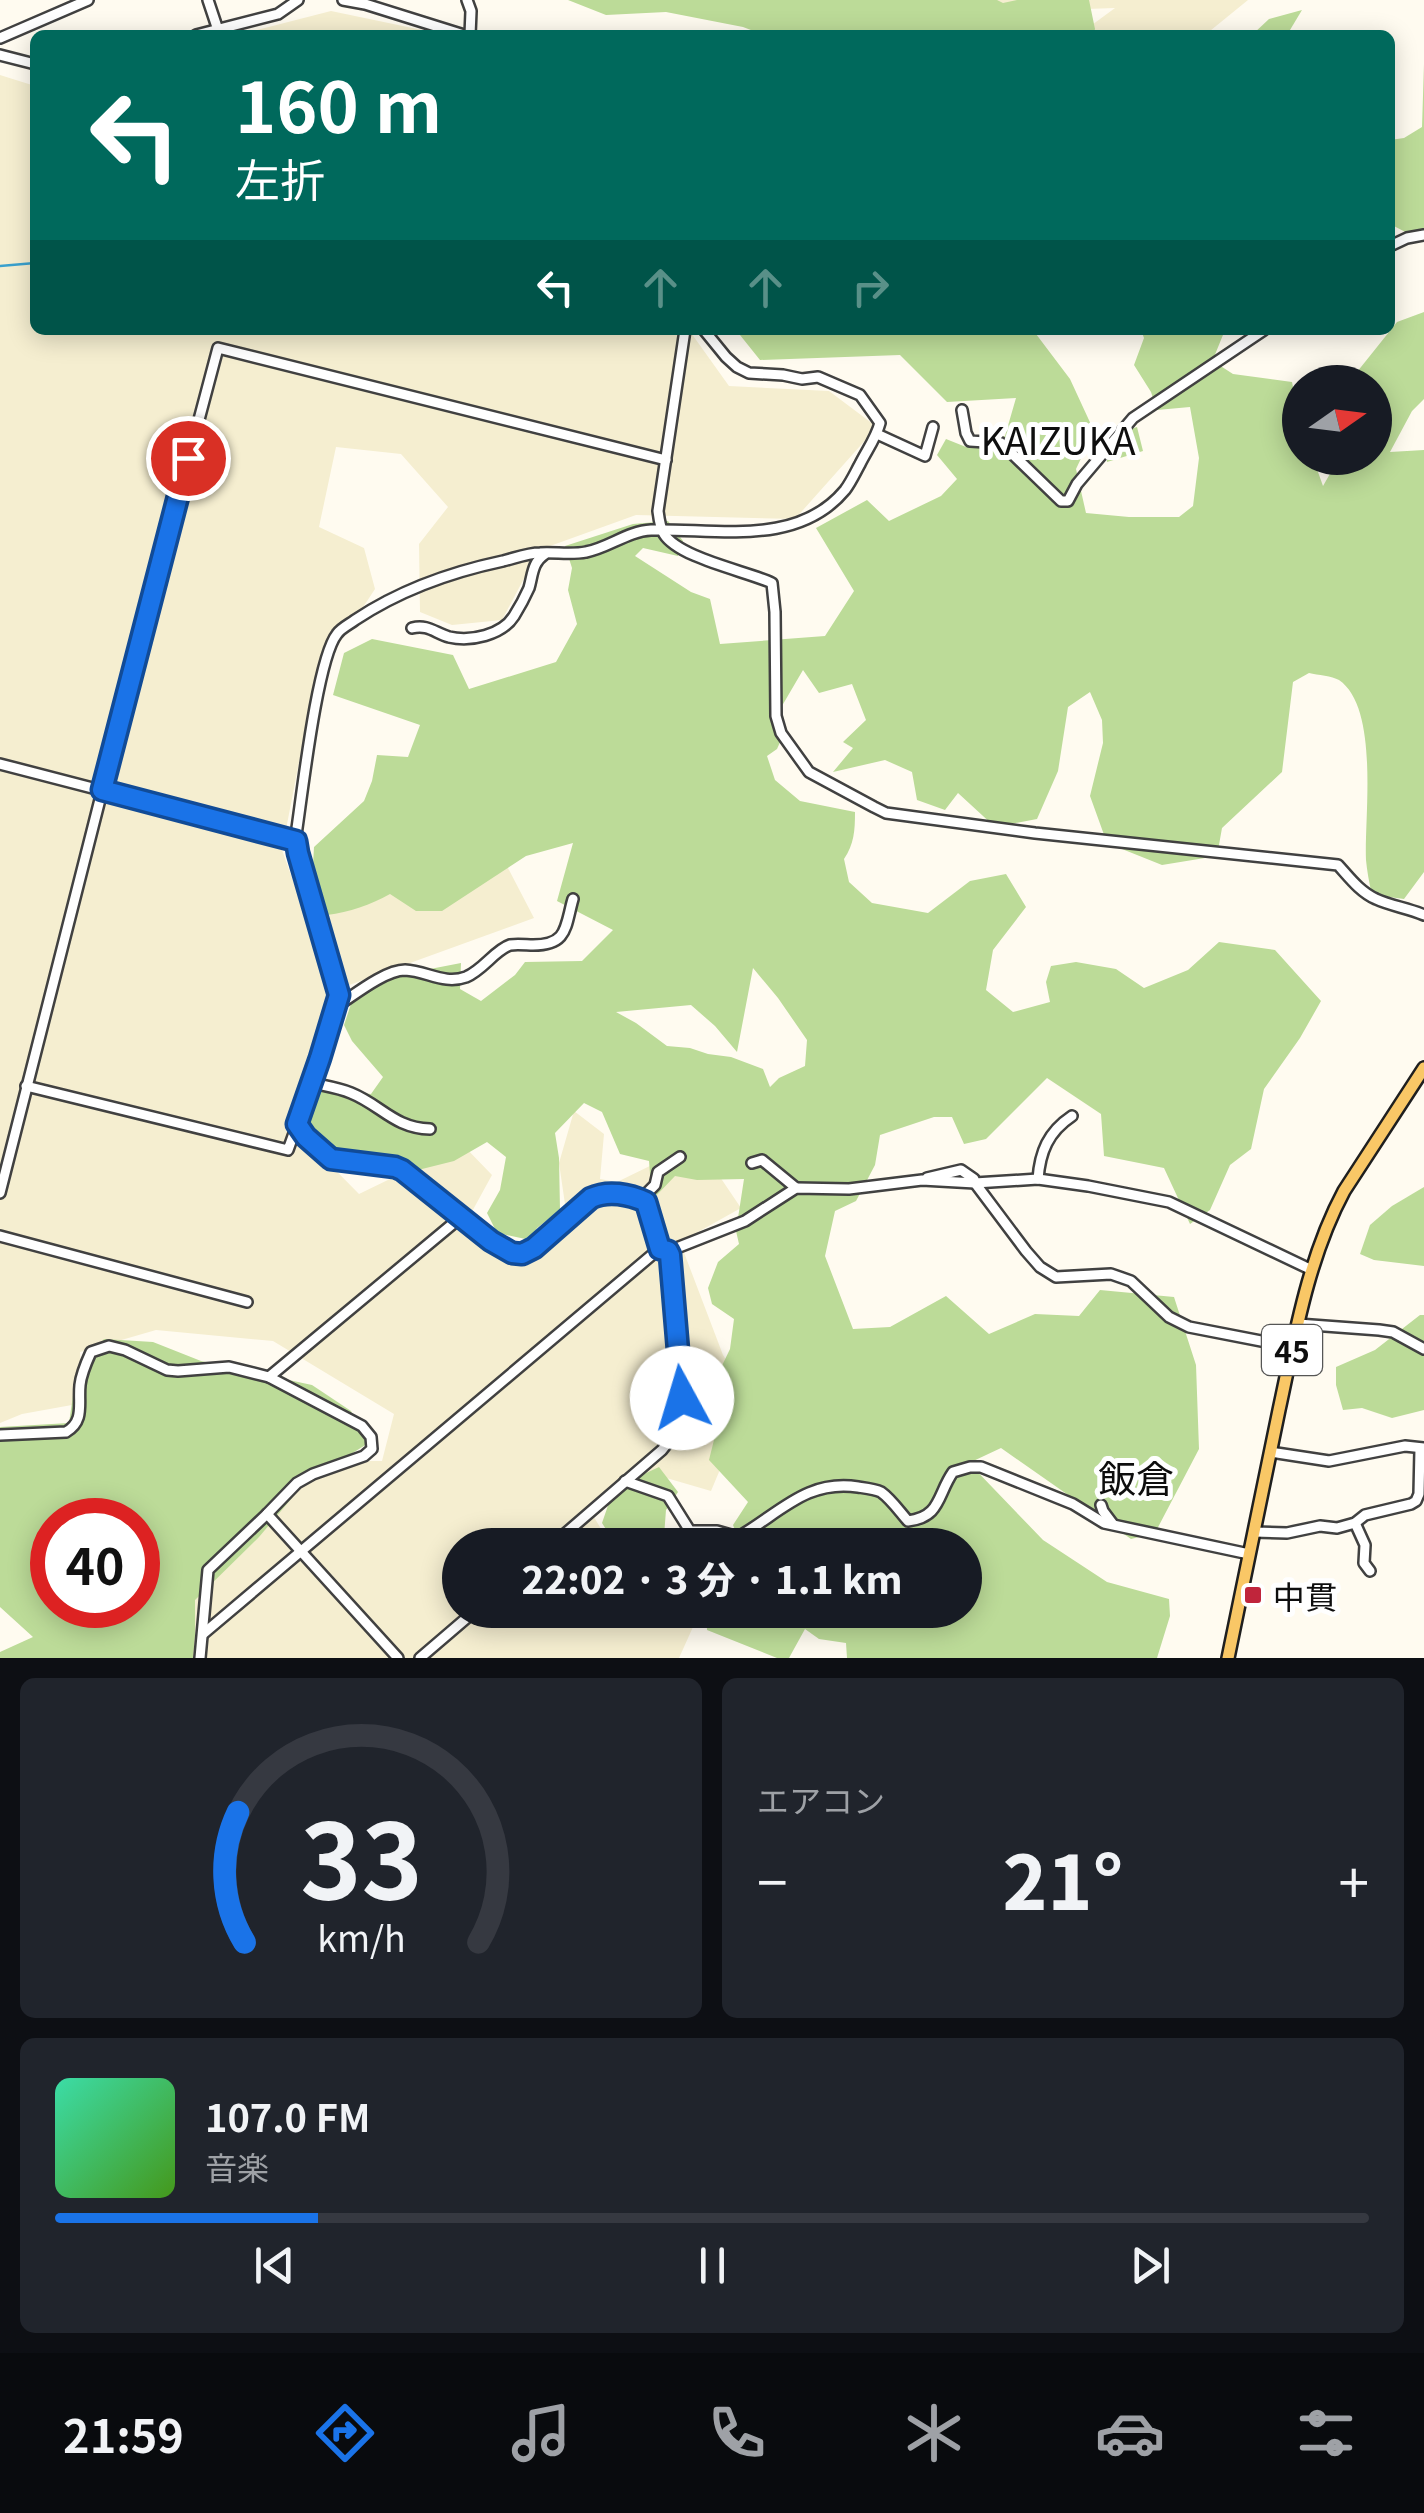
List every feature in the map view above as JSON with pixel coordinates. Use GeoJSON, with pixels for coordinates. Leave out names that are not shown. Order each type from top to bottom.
{"type":"FeatureCollection","features":[{"type":"Feature","properties":{"kind":"main road","name":"45"},"geometry":{"type":"LineString","coordinates":[[1228,1658],[1292,1347],[1312,1270],[1344,1191],[1424,1068]]}},
{"type":"Feature","properties":{"kind":"street"},"geometry":{"type":"LineString","coordinates":[[0,38],[88,0]]}},
{"type":"Feature","properties":{"kind":"street"},"geometry":{"type":"LineString","coordinates":[[208,0],[218,30],[278,14],[298,0]]}},
{"type":"Feature","properties":{"kind":"street"},"geometry":{"type":"LineString","coordinates":[[344,0],[451,30]]}},
{"type":"Feature","properties":{"kind":"street"},"geometry":{"type":"LineString","coordinates":[[467,0],[471,12],[468,30]]}},
{"type":"Feature","properties":{"kind":"street"},"geometry":{"type":"LineString","coordinates":[[0,52],[30,62]]}},
{"type":"Feature","properties":{"kind":"street"},"geometry":{"type":"LineString","coordinates":[[1395,244],[1424,235]]}},
{"type":"Feature","properties":{"kind":"street"},"geometry":{"type":"LineString","coordinates":[[685,335],[658,511],[662,532],[670,542],[703,559],[772,583],[776,716],[781,733],[810,772],[886,813],[1338,865],[1376,899],[1424,916]]}},
{"type":"Feature","properties":{"kind":"street"},"geometry":{"type":"LineString","coordinates":[[26,1086],[288,1150],[339,995],[296,841],[319,690],[338,632],[405,592],[448,575],[521,556],[582,553],[650,530],[739,533],[804,521],[845,490],[877,434],[880,423],[860,395],[818,377],[749,373],[726,358],[708,335]]}},
{"type":"Feature","properties":{"kind":"street"},"geometry":{"type":"LineString","coordinates":[[962,410],[970,441],[1001,444],[1061,501],[1068,501],[1077,484],[1133,418],[1257,335]]}},
{"type":"Feature","properties":{"kind":"street"},"geometry":{"type":"LineString","coordinates":[[0,1192],[218,348],[666,460]]}},
{"type":"Feature","properties":{"kind":"street"},"geometry":{"type":"LineString","coordinates":[[877,434],[924,456],[934,427]]}},
{"type":"Feature","properties":{"kind":"street"},"geometry":{"type":"LineString","coordinates":[[412,628],[421,625],[453,638],[501,630],[512,621],[528,589],[532,569],[544,554]]}},
{"type":"Feature","properties":{"kind":"street"},"geometry":{"type":"LineString","coordinates":[[0,764],[296,841]]}},
{"type":"Feature","properties":{"kind":"street"},"geometry":{"type":"LineString","coordinates":[[337,1006],[394,972],[404,970],[447,980],[464,978],[511,945],[550,945],[563,934],[573,899]]}},
{"type":"Feature","properties":{"kind":"street"},"geometry":{"type":"LineString","coordinates":[[312,1084],[355,1094],[401,1124],[430,1129]]}},
{"type":"Feature","properties":{"kind":"street"},"geometry":{"type":"LineString","coordinates":[[1038,1180],[1040,1156],[1058,1125],[1072,1116]]}},
{"type":"Feature","properties":{"kind":"street"},"geometry":{"type":"LineString","coordinates":[[297,1124],[331,1159],[395,1167],[506,1251],[522,1254],[534,1248],[591,1198],[602,1193],[646,1202],[664,1250],[682,1409],[673,1436],[662,1450],[572,1528]]}},
{"type":"Feature","properties":{"kind":"street"},"geometry":{"type":"LineString","coordinates":[[641,1199],[655,1184],[658,1172],[680,1157]]}},
{"type":"Feature","properties":{"kind":"street"},"geometry":{"type":"LineString","coordinates":[[752,1163],[762,1160],[796,1188]]}},
{"type":"Feature","properties":{"kind":"street"},"geometry":{"type":"LineString","coordinates":[[202,1635],[664,1250],[745,1221],[796,1188],[849,1189],[922,1180],[974,1184],[1038,1180],[1088,1186],[1169,1202],[1312,1270]]}},
{"type":"Feature","properties":{"kind":"street"},"geometry":{"type":"LineString","coordinates":[[974,1184],[1026,1251],[1056,1278],[1111,1274],[1131,1281],[1169,1317],[1189,1327],[1292,1347]]}},
{"type":"Feature","properties":{"kind":"street"},"geometry":{"type":"LineString","coordinates":[[269,1376],[461,1216]]}},
{"type":"Feature","properties":{"kind":"street"},"geometry":{"type":"LineString","coordinates":[[0,1236],[247,1302]]}},
{"type":"Feature","properties":{"kind":"street"},"geometry":{"type":"LineString","coordinates":[[1298,1324],[1392,1332],[1424,1350]]}},
{"type":"Feature","properties":{"kind":"street"},"geometry":{"type":"LineString","coordinates":[[0,1435],[73,1429],[80,1416],[85,1365],[91,1352],[109,1346],[167,1370],[229,1367],[269,1376],[362,1426],[371,1437],[372,1449],[364,1456],[297,1483],[208,1570],[200,1658]]}},
{"type":"Feature","properties":{"kind":"street"},"geometry":{"type":"LineString","coordinates":[[1254,1532],[1337,1528],[1365,1515],[1411,1504],[1419,1494],[1422,1449],[1405,1446],[1329,1461],[1270,1452]]}},
{"type":"Feature","properties":{"kind":"street"},"geometry":{"type":"LineString","coordinates":[[625,1482],[668,1496],[690,1530],[717,1530],[738,1537],[808,1491],[828,1486],[880,1491],[908,1521],[921,1519],[932,1514],[953,1472],[981,1467],[1074,1504],[1104,1523],[1249,1554]]}},
{"type":"Feature","properties":{"kind":"street"},"geometry":{"type":"LineString","coordinates":[[1102,1504],[1102,1511],[1114,1525]]}},
{"type":"Feature","properties":{"kind":"street"},"geometry":{"type":"LineString","coordinates":[[267,1514],[398,1658]]}},
{"type":"Feature","properties":{"kind":"street"},"geometry":{"type":"LineString","coordinates":[[1354,1523],[1365,1545],[1364,1563],[1370,1570]]}},
{"type":"Feature","properties":{"kind":"street"},"geometry":{"type":"LineString","coordinates":[[420,1658],[455,1628]]}},
{"type":"Feature","properties":{"kind":"shaded area"},"geometry":{"type":"Polygon","coordinates":[[[982,0],[1248,0],[1211,30],[1085,30],[1115,8],[1004,12],[982,0]]]}},
{"type":"Feature","properties":{"kind":"shaded area"},"geometry":{"type":"Polygon","coordinates":[[[331,11],[422,30],[257,30],[331,11]]]}},
{"type":"Feature","properties":{"kind":"shaded area"},"geometry":{"type":"Polygon","coordinates":[[[0,75],[30,84],[30,335],[693,335],[729,386],[829,391],[877,427],[795,519],[636,515],[539,550],[502,620],[452,625],[420,612],[419,544],[448,507],[401,454],[336,447],[319,527],[364,548],[375,589],[315,680],[282,850],[301,903],[497,847],[534,918],[330,992],[291,1125],[359,1194],[462,1144],[492,1175],[463,1228],[508,1264],[566,1211],[559,1163],[574,1111],[604,1134],[600,1179],[617,1182],[697,1143],[741,1208],[680,1242],[723,1355],[750,1398],[711,1491],[663,1477],[592,1514],[601,1528],[442,1528],[442,1628],[693,1628],[679,1658],[190,1658],[193,1560],[327,1461],[382,1461],[394,1414],[273,1341],[156,1330],[80,1352],[83,1403],[22,1414],[0,1423],[0,75]]]}},
{"type":"Feature","properties":{"kind":"green space"},"geometry":{"type":"Polygon","coordinates":[[[568,0],[1089,0],[1095,29],[751,30],[666,12],[606,15],[568,0]]]}},
{"type":"Feature","properties":{"kind":"green space"},"geometry":{"type":"Polygon","coordinates":[[[1302,10],[1290,30],[1257,30],[1269,19],[1302,10]]]}},
{"type":"Feature","properties":{"kind":"green space"},"geometry":{"type":"Polygon","coordinates":[[[1424,64],[1424,231],[1413,236],[1395,227],[1395,139],[1422,127],[1424,64]]]}},
{"type":"Feature","properties":{"kind":"green space"},"geometry":{"type":"Polygon","coordinates":[[[1424,312],[1424,399],[1412,411],[1392,448],[1392,365],[1363,365],[1387,335],[1395,335],[1397,322],[1424,312]]]}},
{"type":"Feature","properties":{"kind":"green space"},"geometry":{"type":"Polygon","coordinates":[[[740,335],[1037,335],[1070,379],[1094,431],[1076,469],[1086,513],[1179,517],[1193,506],[1199,458],[1190,407],[1157,410],[1134,365],[1143,335],[1223,335],[1214,357],[1219,365],[1233,374],[1282,381],[1282,475],[1319,475],[1323,486],[1329,475],[1392,475],[1392,452],[1424,450],[1424,872],[1404,899],[1371,891],[1366,860],[1365,738],[1352,694],[1339,680],[1329,677],[1309,673],[1293,682],[1282,772],[1222,828],[1217,856],[1162,865],[1107,843],[1090,796],[1103,743],[1102,720],[1090,692],[1068,707],[1058,771],[1037,819],[995,827],[958,793],[945,810],[917,800],[912,772],[885,760],[833,772],[853,748],[843,742],[866,720],[852,684],[819,693],[803,670],[779,711],[785,731],[777,749],[767,756],[775,780],[800,801],[855,812],[853,837],[844,859],[849,882],[872,903],[928,913],[970,881],[1006,874],[1026,907],[993,950],[986,990],[1013,1012],[1050,1002],[1046,982],[1051,966],[1076,962],[1116,969],[1144,988],[1188,970],[1219,942],[1275,950],[1321,1001],[1264,1089],[1251,1149],[1230,1165],[1210,1210],[1190,1224],[1164,1168],[1104,1156],[1101,1114],[1047,1078],[986,1139],[964,1144],[952,1117],[934,1117],[880,1135],[875,1165],[856,1201],[835,1211],[825,1256],[853,1329],[890,1327],[946,1296],[989,1334],[1035,1314],[1079,1316],[1100,1290],[1174,1297],[1196,1365],[1199,1449],[1155,1533],[1131,1539],[1001,1448],[969,1463],[1043,1540],[1107,1582],[1169,1599],[1170,1616],[1157,1658],[847,1658],[846,1643],[819,1639],[805,1629],[789,1658],[777,1658],[707,1630],[707,1628],[982,1628],[982,1528],[734,1528],[748,1502],[709,1460],[719,1409],[716,1378],[730,1349],[734,1319],[712,1304],[708,1288],[718,1262],[739,1244],[736,1231],[744,1179],[697,1180],[675,1176],[652,1200],[649,1161],[620,1154],[602,1112],[584,1103],[555,1133],[560,1210],[537,1228],[530,1240],[497,1233],[487,1213],[500,1190],[506,1157],[487,1142],[454,1161],[418,1170],[331,1154],[308,1129],[307,1108],[316,1088],[371,1094],[383,1077],[352,1041],[344,1025],[358,983],[461,963],[460,989],[481,1001],[515,975],[525,962],[582,961],[613,930],[557,901],[573,843],[526,856],[442,911],[416,911],[390,894],[360,908],[327,915],[312,883],[314,847],[364,801],[377,755],[408,757],[420,725],[333,695],[344,653],[372,639],[453,655],[469,689],[556,662],[577,624],[568,590],[572,568],[565,546],[633,524],[668,521],[683,541],[678,556],[643,548],[635,556],[691,592],[710,599],[720,644],[825,636],[854,591],[816,528],[867,500],[889,521],[941,496],[957,479],[937,455],[946,439],[966,447],[1005,436],[1016,398],[947,402],[900,355],[760,360],[740,335]],[[753,968],[737,1052],[691,1005],[616,1012],[667,1046],[731,1057],[763,1069],[770,1087],[779,1078],[805,1066],[807,1040],[753,968]]]}},
{"type":"Feature","properties":{"kind":"green space"},"geometry":{"type":"Polygon","coordinates":[[[1137,427],[1143,451],[1107,462],[1106,440],[1137,427]]]}},
{"type":"Feature","properties":{"kind":"green space"},"geometry":{"type":"Polygon","coordinates":[[[1424,1187],[1424,1266],[1374,1260],[1360,1254],[1370,1225],[1424,1187]]]}},
{"type":"Feature","properties":{"kind":"green space"},"geometry":{"type":"Polygon","coordinates":[[[1424,1315],[1424,1410],[1392,1418],[1362,1408],[1343,1410],[1336,1367],[1375,1350],[1424,1315]]]}},
{"type":"Feature","properties":{"kind":"green space"},"geometry":{"type":"Polygon","coordinates":[[[104,1339],[153,1342],[201,1361],[312,1385],[351,1411],[367,1444],[335,1464],[306,1475],[259,1537],[195,1600],[193,1658],[0,1658],[0,1652],[33,1637],[0,1607],[0,1427],[69,1423],[76,1375],[104,1339]]]}},
{"type":"Feature","properties":{"kind":"green space"},"geometry":{"type":"Polygon","coordinates":[[[659,1467],[678,1492],[666,1510],[665,1528],[605,1528],[602,1523],[614,1488],[659,1467]]]}},
{"type":"Feature","properties":{"kind":"waterway"},"geometry":{"type":"LineString","coordinates":[[0,266],[30,263]]}},
{"type":"Feature","properties":{"kind":"place","name":"中貫"},"geometry":{"type":"Point","coordinates":[1253,1595]}},
{"type":"Feature","properties":{"kind":"district","name":"KAIZUKA"},"geometry":{"type":"Point","coordinates":[1058,438]}},
{"type":"Feature","properties":{"kind":"district","name":"飯倉"},"geometry":{"type":"Point","coordinates":[1136,1476]}},
{"type":"Feature","properties":{"kind":"route"},"geometry":{"type":"LineString","coordinates":[[188,458],[102,790],[296,841],[339,995],[297,1124],[331,1159],[402,1170],[491,1241],[512,1253],[522,1254],[534,1248],[591,1198],[602,1193],[646,1202],[660,1249],[670,1255],[682,1398]]}}]}
